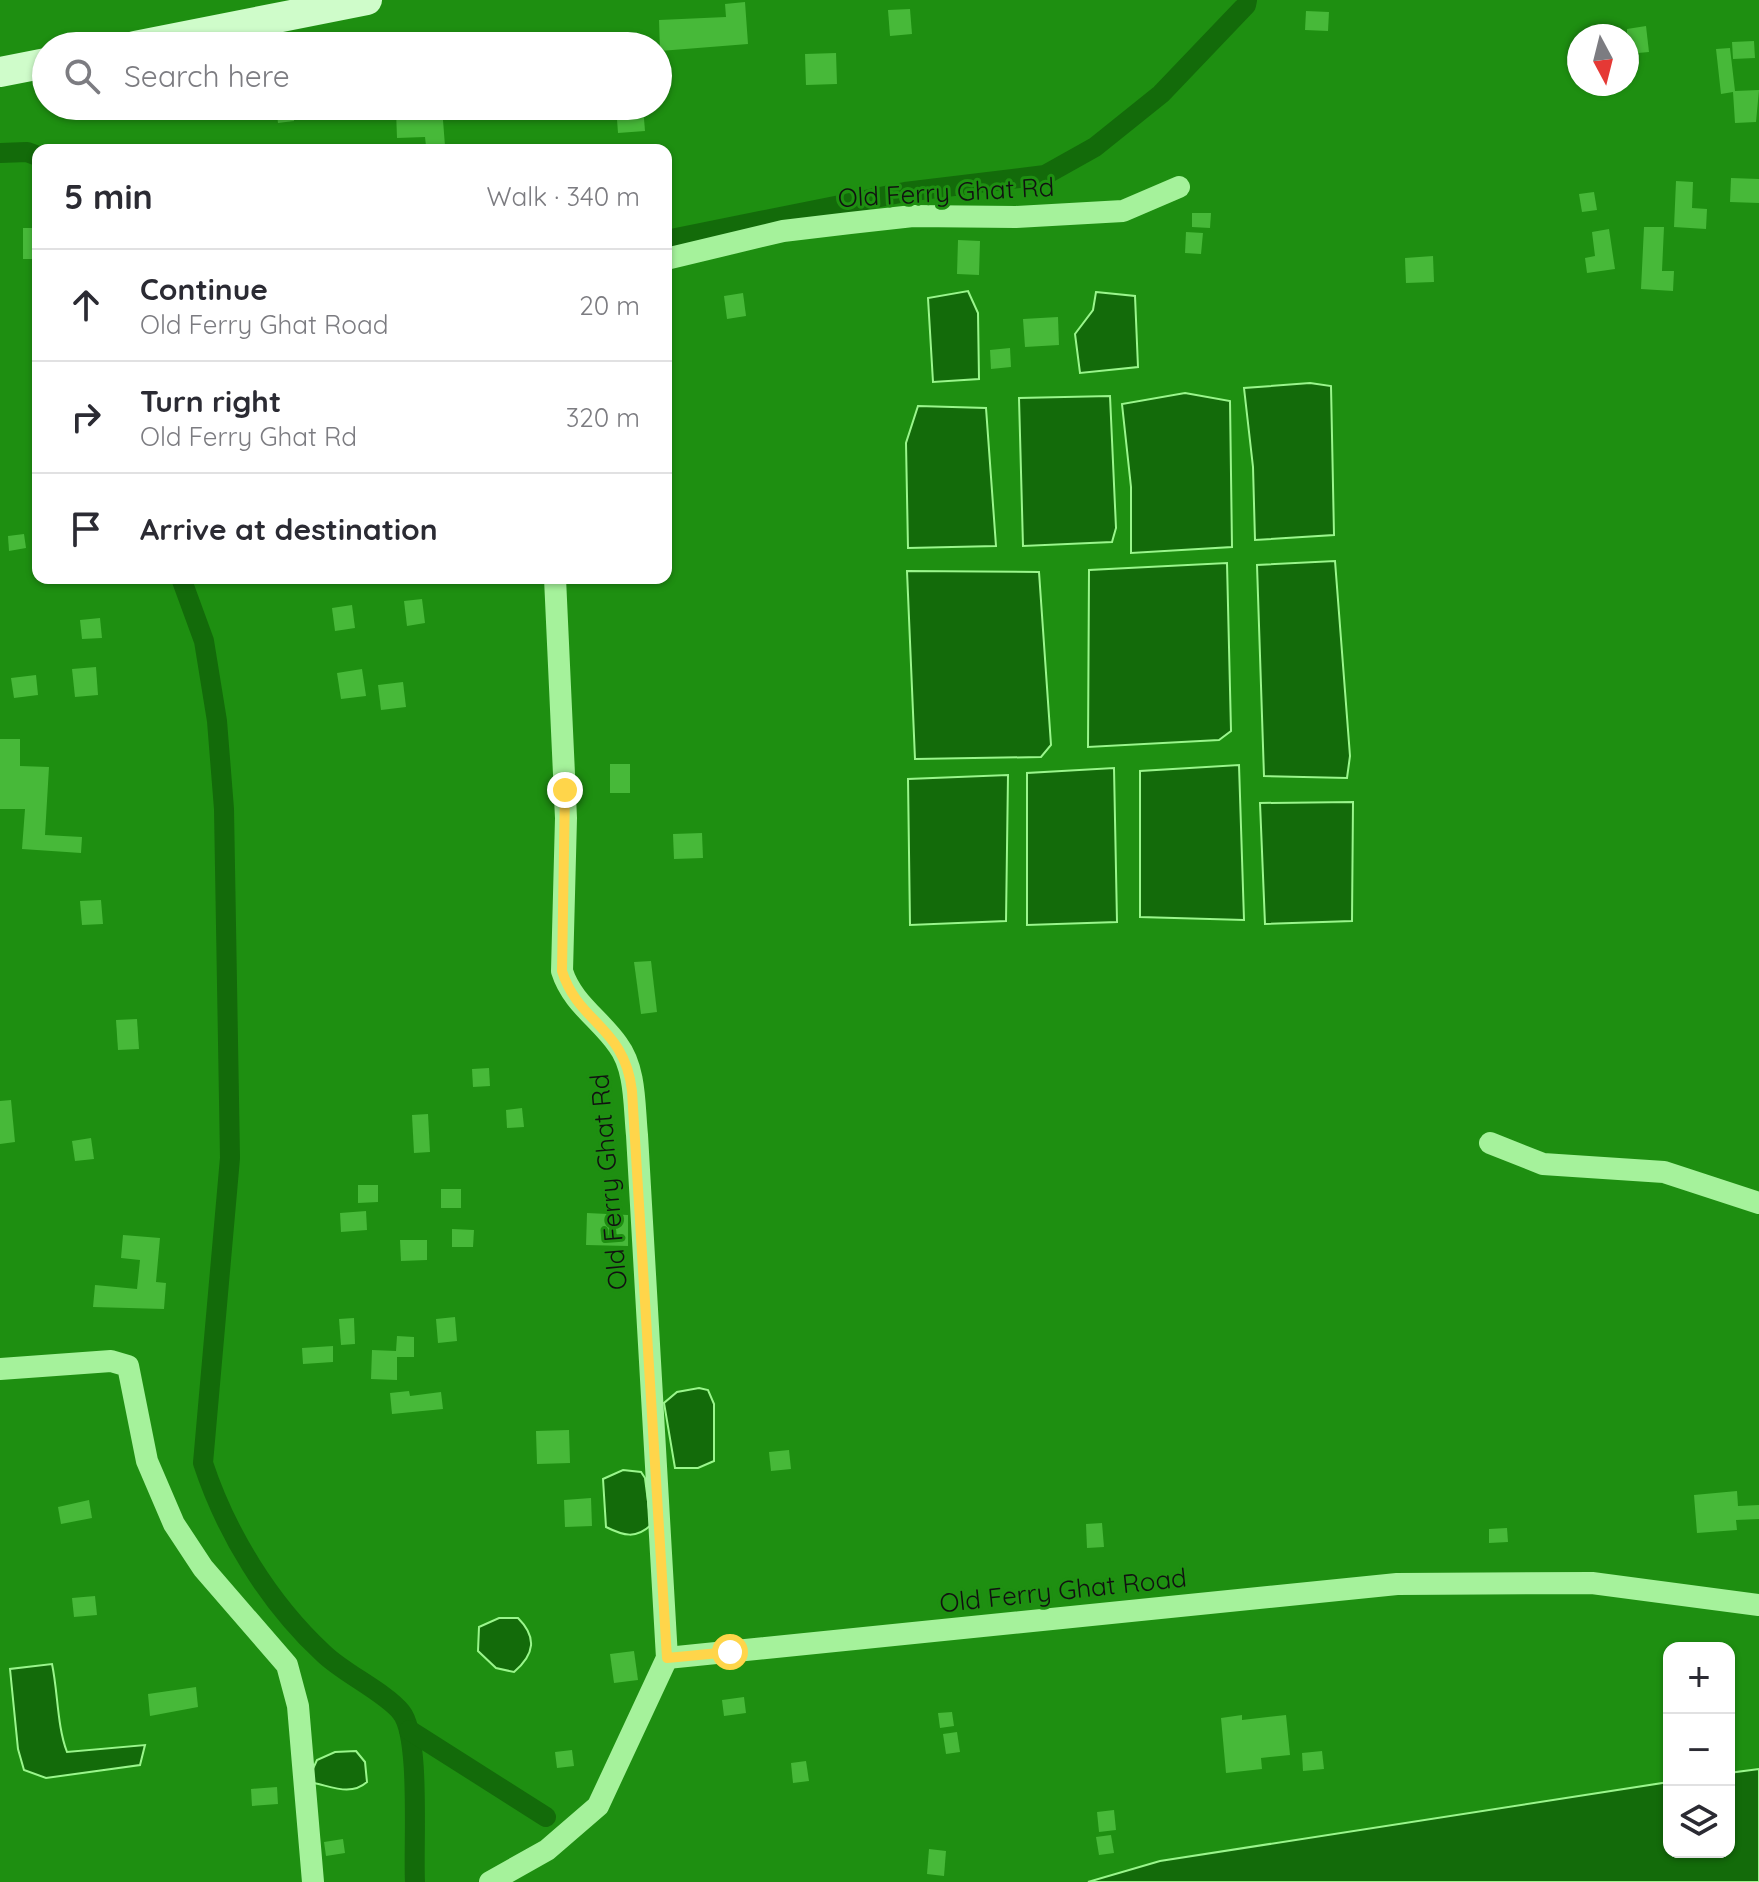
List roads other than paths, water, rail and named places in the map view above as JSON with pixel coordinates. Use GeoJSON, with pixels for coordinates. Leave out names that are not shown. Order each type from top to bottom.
{"type":"FeatureCollection","features":[{"type":"Feature","properties":{"kind":"main road"},"geometry":{"type":"LineString","coordinates":[[206,32],[367,0]]}},
{"type":"Feature","properties":{"kind":"main road"},"geometry":{"type":"LineString","coordinates":[[0,72],[32,66]]}},
{"type":"Feature","properties":{"kind":"street","name":"Old Ferry Ghat Rd"},"geometry":{"type":"LineString","coordinates":[[672,258],[783,231],[913,216],[1016,217],[1123,211],[1179,187]]}},
{"type":"Feature","properties":{"kind":"street","name":"Old Ferry Ghat Rd"},"geometry":{"type":"LineString","coordinates":[[555,584],[566,818],[562,971],[567,987],[619,1045],[630,1069],[637,1135],[667,1658]]}},
{"type":"Feature","properties":{"kind":"street"},"geometry":{"type":"LineString","coordinates":[[1490,1143],[1543,1164],[1664,1172],[1759,1203]]}},
{"type":"Feature","properties":{"kind":"street"},"geometry":{"type":"LineString","coordinates":[[0,1369],[111,1361],[128,1366],[147,1461],[174,1524],[203,1568],[287,1665],[298,1706],[313,1882]]}},
{"type":"Feature","properties":{"kind":"street","name":"Old Ferry Ghat Road"},"geometry":{"type":"LineString","coordinates":[[667,1658],[1397,1584],[1592,1583],[1759,1605]]}},
{"type":"Feature","properties":{"kind":"street"},"geometry":{"type":"LineString","coordinates":[[490,1882],[547,1850],[598,1806],[667,1658]]}},
{"type":"Feature","properties":{"kind":"waterway"},"geometry":{"type":"LineString","coordinates":[[672,239],[905,192],[1045,175],[1095,147],[1161,94],[1246,5],[1247,0]]}},
{"type":"Feature","properties":{"kind":"waterway"},"geometry":{"type":"LineString","coordinates":[[0,153],[32,154]]}},
{"type":"Feature","properties":{"kind":"waterway"},"geometry":{"type":"LineString","coordinates":[[183,584],[204,641],[217,721],[224,809],[230,1158],[203,1463],[237,1541],[251,1566],[285,1612],[331,1660],[385,1697],[401,1712],[407,1725],[414,1767],[415,1882]]}},
{"type":"Feature","properties":{"kind":"waterway"},"geometry":{"type":"LineString","coordinates":[[409,1730],[546,1817]]}}]}
